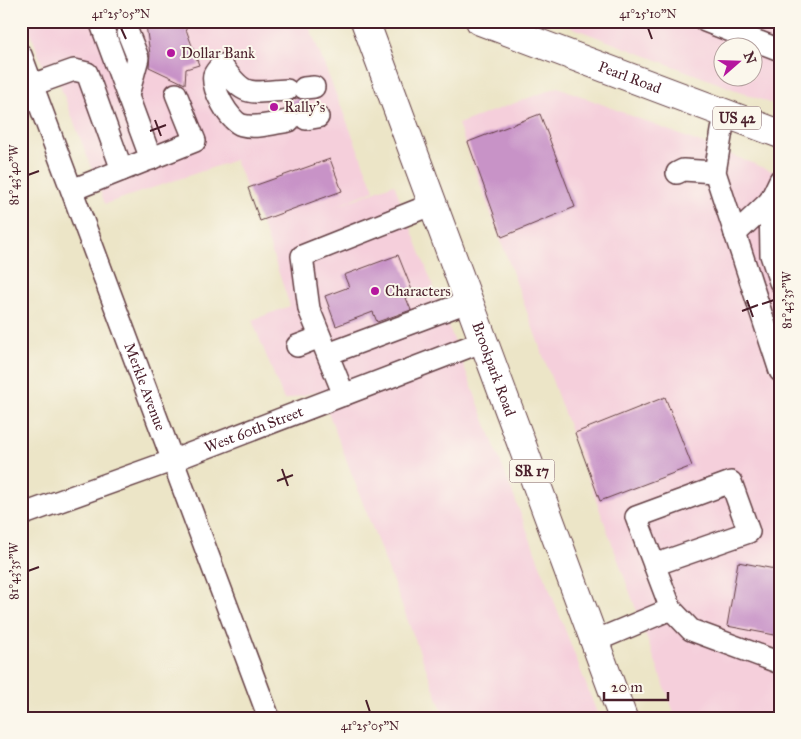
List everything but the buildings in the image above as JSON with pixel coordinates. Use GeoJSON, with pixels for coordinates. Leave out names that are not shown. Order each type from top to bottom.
{"type":"FeatureCollection","features":[{"type":"Feature","properties":{"kind":"main road","name":"Brookpark Road"},"geometry":{"type":"LineString","coordinates":[[365,21],[623,718]]}},
{"type":"Feature","properties":{"kind":"main road","name":"Pearl Road"},"geometry":{"type":"LineString","coordinates":[[480,21],[780,134]]}},
{"type":"Feature","properties":{"kind":"street"},"geometry":{"type":"LineString","coordinates":[[100,21],[151,159]]}},
{"type":"Feature","properties":{"kind":"street"},"geometry":{"type":"LineString","coordinates":[[705,21],[780,50]]}},
{"type":"Feature","properties":{"kind":"street"},"geometry":{"type":"LineString","coordinates":[[128,33],[138,58],[128,95]]}},
{"type":"Feature","properties":{"kind":"street","name":"Merkle Avenue"},"geometry":{"type":"LineString","coordinates":[[21,55],[269,718]]}},
{"type":"Feature","properties":{"kind":"street"},"geometry":{"type":"LineString","coordinates":[[301,88],[247,92],[234,83],[221,65],[214,74],[215,83],[224,108],[233,120],[248,126],[304,119]]}},
{"type":"Feature","properties":{"kind":"street"},"geometry":{"type":"LineString","coordinates":[[32,85],[74,70],[87,73],[122,170]]}},
{"type":"Feature","properties":{"kind":"street"},"geometry":{"type":"LineString","coordinates":[[72,190],[195,141],[176,94]]}},
{"type":"Feature","properties":{"kind":"street"},"geometry":{"type":"LineString","coordinates":[[725,113],[715,172],[780,371]]}},
{"type":"Feature","properties":{"kind":"street"},"geometry":{"type":"LineString","coordinates":[[677,173],[683,170],[715,172]]}},
{"type":"Feature","properties":{"kind":"street"},"geometry":{"type":"LineString","coordinates":[[735,234],[770,201],[780,180]]}},
{"type":"Feature","properties":{"kind":"street"},"geometry":{"type":"LineString","coordinates":[[770,201],[775,226],[772,256],[780,282]]}},
{"type":"Feature","properties":{"kind":"street"},"geometry":{"type":"LineString","coordinates":[[344,395],[309,309],[302,256],[433,204]]}},
{"type":"Feature","properties":{"kind":"street"},"geometry":{"type":"LineString","coordinates":[[297,346],[324,345],[470,302]]}},
{"type":"Feature","properties":{"kind":"street","name":"West 60th Street"},"geometry":{"type":"LineString","coordinates":[[21,515],[174,460],[484,341]]}},
{"type":"Feature","properties":{"kind":"street"},"geometry":{"type":"LineString","coordinates":[[654,566],[749,532],[731,482],[636,517],[654,566],[671,609],[691,630],[780,663]]}},
{"type":"Feature","properties":{"kind":"street"},"geometry":{"type":"LineString","coordinates":[[594,641],[671,609]]}},
{"type":"Feature","properties":{"kind":"shaded area"},"geometry":{"type":"Polygon","coordinates":[[[26,21],[307,21],[374,190],[332,208],[394,184],[599,718],[445,718],[320,391],[284,400],[252,320],[290,306],[266,235],[235,160],[105,204],[52,64],[80,51],[43,66],[26,21]]]}},
{"type":"Feature","properties":{"kind":"shaded area"},"geometry":{"type":"Polygon","coordinates":[[[555,21],[780,21],[780,106],[730,88],[764,88],[764,38],[714,38],[714,82],[555,21]]]}},
{"type":"Feature","properties":{"kind":"shaded area"},"geometry":{"type":"Polygon","coordinates":[[[558,87],[780,174],[780,718],[676,718],[458,124],[558,87]]]}},
{"type":"Feature","properties":{"kind":"place","name":"Dollar Bank"},"geometry":{"type":"Point","coordinates":[171,53]}},
{"type":"Feature","properties":{"kind":"place","name":"Rally's"},"geometry":{"type":"Point","coordinates":[274,107]}},
{"type":"Feature","properties":{"kind":"place","name":"Characters"},"geometry":{"type":"Point","coordinates":[375,291]}}]}
